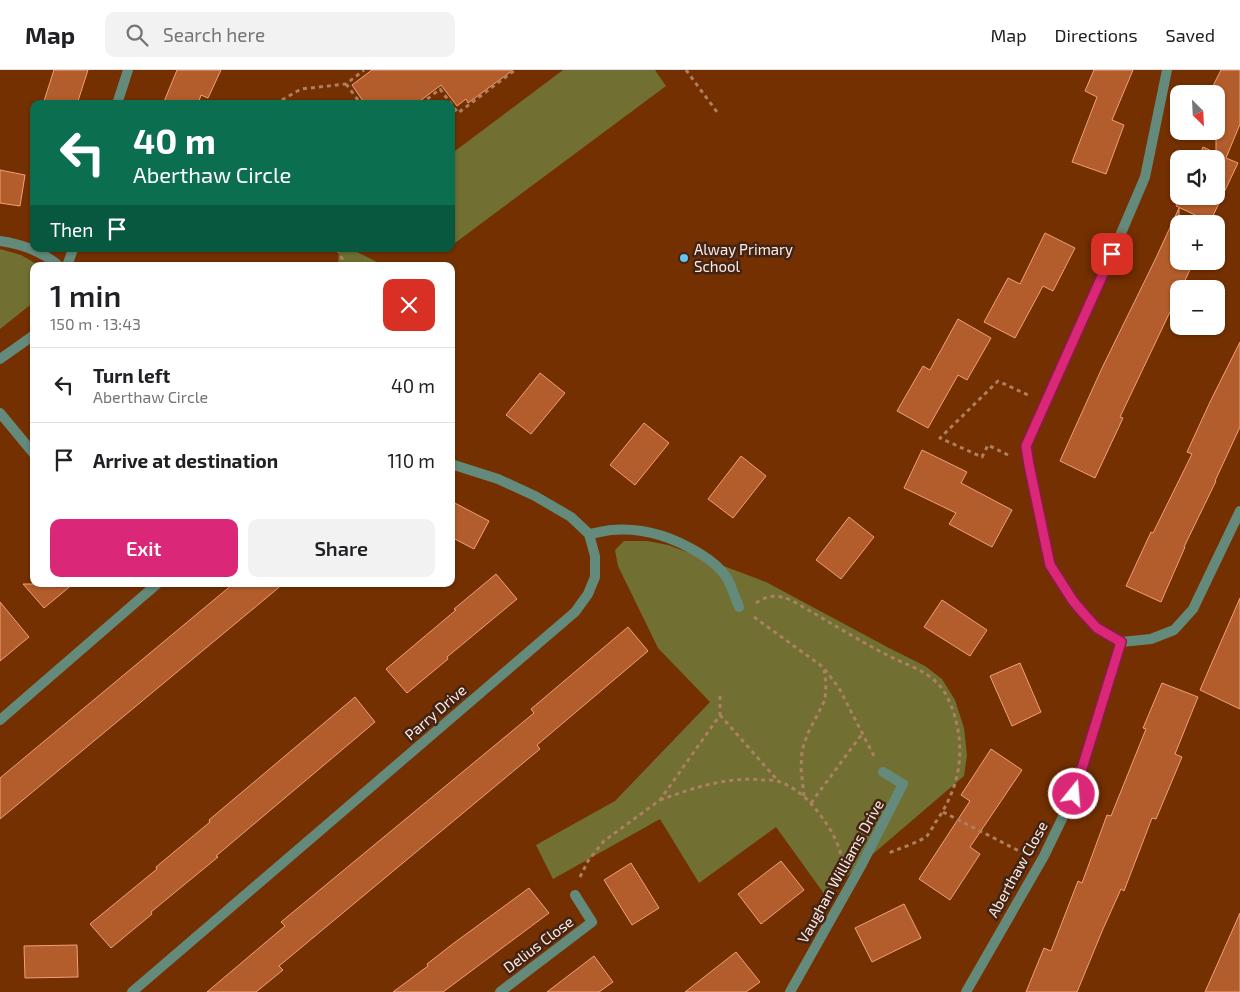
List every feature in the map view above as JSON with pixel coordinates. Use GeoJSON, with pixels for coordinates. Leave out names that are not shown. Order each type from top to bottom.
{"type":"FeatureCollection","features":[{"type":"Feature","properties":{"kind":"street"},"geometry":{"type":"LineString","coordinates":[[118,100],[128,70]]}},
{"type":"Feature","properties":{"kind":"street"},"geometry":{"type":"LineString","coordinates":[[1167,70],[1145,177],[1026,446],[1029,465],[1050,565],[1073,601],[1097,628],[1121,642],[1151,640],[1174,630],[1193,609],[1240,512]]}},
{"type":"Feature","properties":{"kind":"street"},"geometry":{"type":"LineString","coordinates":[[0,241],[30,249]]}},
{"type":"Feature","properties":{"kind":"street"},"geometry":{"type":"LineString","coordinates":[[36,252],[53,262]]}},
{"type":"Feature","properties":{"kind":"street"},"geometry":{"type":"LineString","coordinates":[[0,359],[30,338]]}},
{"type":"Feature","properties":{"kind":"street"},"geometry":{"type":"LineString","coordinates":[[0,414],[30,449]]}},
{"type":"Feature","properties":{"kind":"street"},"geometry":{"type":"LineString","coordinates":[[455,465],[498,479],[535,496],[571,518],[589,534],[613,530],[637,530],[665,536],[683,544],[718,567],[727,579],[739,607]]}},
{"type":"Feature","properties":{"kind":"street","name":"Parry Drive"},"geometry":{"type":"LineString","coordinates":[[132,992],[575,612],[588,594],[595,577],[595,556],[589,534]]}},
{"type":"Feature","properties":{"kind":"street"},"geometry":{"type":"LineString","coordinates":[[0,720],[145,588]]}},
{"type":"Feature","properties":{"kind":"street","name":"Aberthaw Close"},"geometry":{"type":"LineString","coordinates":[[966,992],[1040,862],[1074,794],[1121,642]]}},
{"type":"Feature","properties":{"kind":"street","name":"Vaughan Williams Drive"},"geometry":{"type":"LineString","coordinates":[[790,992],[862,864],[903,784],[883,772]]}},
{"type":"Feature","properties":{"kind":"street","name":"Delius Close"},"geometry":{"type":"LineString","coordinates":[[500,992],[592,922],[575,895]]}},
{"type":"Feature","properties":{"kind":"path"},"geometry":{"type":"LineString","coordinates":[[282,100],[301,89],[346,84],[364,70]]}},
{"type":"Feature","properties":{"kind":"path"},"geometry":{"type":"LineString","coordinates":[[455,109],[458,113],[515,70]]}},
{"type":"Feature","properties":{"kind":"path"},"geometry":{"type":"LineString","coordinates":[[686,70],[717,112]]}},
{"type":"Feature","properties":{"kind":"path"},"geometry":{"type":"LineString","coordinates":[[346,84],[358,100]]}},
{"type":"Feature","properties":{"kind":"path"},"geometry":{"type":"LineString","coordinates":[[426,100],[440,89],[448,100]]}},
{"type":"Feature","properties":{"kind":"path"},"geometry":{"type":"LineString","coordinates":[[1029,465],[988,445],[982,457],[940,438],[998,380],[1045,403]]}},
{"type":"Feature","properties":{"kind":"path"},"geometry":{"type":"LineString","coordinates":[[749,614],[756,602],[765,597],[778,596],[791,600],[886,655],[927,674],[939,684],[948,699],[960,738],[960,755],[953,790],[943,812],[926,837],[862,864]]}},
{"type":"Feature","properties":{"kind":"path"},"geometry":{"type":"LineString","coordinates":[[739,607],[823,667],[839,688],[883,772]]}},
{"type":"Feature","properties":{"kind":"path"},"geometry":{"type":"LineString","coordinates":[[804,796],[801,768],[802,750],[808,733],[825,700],[826,682],[823,667]]}},
{"type":"Feature","properties":{"kind":"path"},"geometry":{"type":"LineString","coordinates":[[660,800],[720,714],[720,692]]}},
{"type":"Feature","properties":{"kind":"path"},"geometry":{"type":"LineString","coordinates":[[720,714],[779,782],[804,796],[811,803],[828,825],[836,841],[842,863]]}},
{"type":"Feature","properties":{"kind":"path"},"geometry":{"type":"LineString","coordinates":[[811,803],[862,734]]}},
{"type":"Feature","properties":{"kind":"path"},"geometry":{"type":"LineString","coordinates":[[575,895],[579,879],[588,861],[604,841],[660,800],[688,790],[729,780],[746,779],[779,782]]}},
{"type":"Feature","properties":{"kind":"path"},"geometry":{"type":"LineString","coordinates":[[943,812],[1040,862]]}},
{"type":"Feature","properties":{"kind":"shaded area"},"geometry":{"type":"Polygon","coordinates":[[[563,70],[655,70],[666,86],[455,243],[455,151],[563,70]]]}},
{"type":"Feature","properties":{"kind":"shaded area"},"geometry":{"type":"Polygon","coordinates":[[[0,249],[21,255],[33,262],[30,262],[30,305],[0,329],[0,249]]]}},
{"type":"Feature","properties":{"kind":"shaded area"},"geometry":{"type":"Polygon","coordinates":[[[339,252],[357,252],[377,262],[338,262],[339,252]]]}},
{"type":"Feature","properties":{"kind":"shaded area"},"geometry":{"type":"Polygon","coordinates":[[[624,541],[647,541],[668,545],[766,582],[925,666],[942,679],[955,700],[964,728],[967,755],[964,776],[825,895],[776,827],[699,883],[660,819],[553,879],[536,845],[615,801],[710,702],[658,648],[618,566],[615,550],[624,541]]]}},
{"type":"Feature","properties":{"kind":"building"},"geometry":{"type":"Polygon","coordinates":[[[54,70],[88,70],[78,100],[44,100],[54,70]]]}},
{"type":"Feature","properties":{"kind":"building"},"geometry":{"type":"Polygon","coordinates":[[[177,70],[221,70],[208,98],[201,95],[199,100],[165,100],[177,70]]]}},
{"type":"Feature","properties":{"kind":"building"},"geometry":{"type":"Polygon","coordinates":[[[372,70],[513,70],[468,103],[466,99],[457,106],[455,100],[452,100],[441,85],[421,100],[362,100],[352,85],[372,70]]]}},
{"type":"Feature","properties":{"kind":"building"},"geometry":{"type":"Polygon","coordinates":[[[1094,70],[1133,70],[1112,120],[1124,125],[1106,174],[1072,162],[1097,97],[1085,91],[1094,70]]]}},
{"type":"Feature","properties":{"kind":"building"},"geometry":{"type":"Polygon","coordinates":[[[1221,70],[1240,70],[1240,124],[1226,158],[1238,163],[1225,190],[1225,150],[1216,150],[1216,140],[1225,140],[1225,85],[1214,85],[1221,70]]]}},
{"type":"Feature","properties":{"kind":"building"},"geometry":{"type":"Polygon","coordinates":[[[0,170],[25,175],[20,206],[0,203],[0,170]]]}},
{"type":"Feature","properties":{"kind":"building"},"geometry":{"type":"Polygon","coordinates":[[[1218,205],[1213,215],[1195,215],[1176,206],[1218,205]]]}},
{"type":"Feature","properties":{"kind":"building"},"geometry":{"type":"Polygon","coordinates":[[[1170,228],[1170,270],[1190,270],[1185,280],[1170,280],[1170,312],[1120,417],[1123,418],[1095,478],[1060,461],[1102,368],[1170,228]]]}},
{"type":"Feature","properties":{"kind":"building"},"geometry":{"type":"Polygon","coordinates":[[[1045,233],[1075,248],[1053,291],[1043,286],[1015,338],[984,322],[1008,278],[1020,284],[1045,233]]]}},
{"type":"Feature","properties":{"kind":"building"},"geometry":{"type":"Polygon","coordinates":[[[958,319],[991,338],[967,380],[958,375],[928,428],[897,411],[923,366],[930,370],[958,319]]]}},
{"type":"Feature","properties":{"kind":"building"},"geometry":{"type":"Polygon","coordinates":[[[1240,342],[1240,427],[1184,547],[1161,602],[1126,586],[1151,532],[1153,533],[1192,454],[1187,452],[1240,342]]]}},
{"type":"Feature","properties":{"kind":"building"},"geometry":{"type":"Polygon","coordinates":[[[540,373],[565,393],[531,434],[506,415],[540,373]]]}},
{"type":"Feature","properties":{"kind":"building"},"geometry":{"type":"Polygon","coordinates":[[[644,423],[669,443],[635,485],[610,465],[644,423]]]}},
{"type":"Feature","properties":{"kind":"building"},"geometry":{"type":"Polygon","coordinates":[[[922,450],[967,472],[961,483],[1012,510],[992,547],[949,524],[956,513],[904,488],[922,450]]]}},
{"type":"Feature","properties":{"kind":"building"},"geometry":{"type":"Polygon","coordinates":[[[741,456],[766,476],[733,518],[708,499],[741,456]]]}},
{"type":"Feature","properties":{"kind":"building"},"geometry":{"type":"Polygon","coordinates":[[[455,503],[489,521],[474,549],[455,539],[455,503]]]}},
{"type":"Feature","properties":{"kind":"building"},"geometry":{"type":"Polygon","coordinates":[[[849,517],[874,537],[841,579],[816,560],[849,517]]]}},
{"type":"Feature","properties":{"kind":"building"},"geometry":{"type":"Polygon","coordinates":[[[496,574],[517,599],[407,693],[386,669],[496,574]]]}},
{"type":"Feature","properties":{"kind":"building"},"geometry":{"type":"Polygon","coordinates":[[[23,584],[30,584],[30,587],[69,587],[44,608],[23,584]]]}},
{"type":"Feature","properties":{"kind":"building"},"geometry":{"type":"Polygon","coordinates":[[[229,587],[279,587],[0,819],[0,778],[229,587]]]}},
{"type":"Feature","properties":{"kind":"building"},"geometry":{"type":"Polygon","coordinates":[[[1240,598],[1240,709],[1200,690],[1240,598]]]}},
{"type":"Feature","properties":{"kind":"building"},"geometry":{"type":"Polygon","coordinates":[[[942,600],[987,630],[970,656],[924,627],[942,600]]]}},
{"type":"Feature","properties":{"kind":"building"},"geometry":{"type":"Polygon","coordinates":[[[0,602],[29,637],[0,661],[0,602]]]}},
{"type":"Feature","properties":{"kind":"building"},"geometry":{"type":"Polygon","coordinates":[[[628,627],[648,651],[537,745],[540,749],[279,966],[283,970],[256,992],[207,992],[285,926],[281,922],[534,713],[531,709],[628,627]]]}},
{"type":"Feature","properties":{"kind":"building"},"geometry":{"type":"Polygon","coordinates":[[[1020,663],[1041,712],[1012,726],[990,676],[1020,663]]]}},
{"type":"Feature","properties":{"kind":"building"},"geometry":{"type":"Polygon","coordinates":[[[1162,683],[1198,697],[1175,754],[1182,757],[1156,819],[1152,818],[1124,891],[1121,889],[1077,992],[1026,992],[1044,948],[1051,951],[1078,881],[1082,883],[1107,815],[1111,816],[1146,729],[1143,728],[1162,683]]]}},
{"type":"Feature","properties":{"kind":"building"},"geometry":{"type":"Polygon","coordinates":[[[355,697],[375,722],[216,856],[218,857],[151,912],[152,914],[111,948],[90,924],[157,869],[156,867],[210,822],[209,820],[355,697]]]}},
{"type":"Feature","properties":{"kind":"building"},"geometry":{"type":"Polygon","coordinates":[[[991,749],[1022,770],[970,847],[980,854],[950,900],[919,879],[970,801],[961,795],[991,749]]]}},
{"type":"Feature","properties":{"kind":"building"},"geometry":{"type":"Polygon","coordinates":[[[781,861],[804,890],[761,924],[738,894],[781,861]]]}},
{"type":"Feature","properties":{"kind":"building"},"geometry":{"type":"Polygon","coordinates":[[[631,863],[659,908],[632,925],[604,880],[631,863]]]}},
{"type":"Feature","properties":{"kind":"building"},"geometry":{"type":"Polygon","coordinates":[[[529,888],[549,913],[443,992],[393,992],[428,966],[427,964],[454,943],[529,888]]]}},
{"type":"Feature","properties":{"kind":"building"},"geometry":{"type":"Polygon","coordinates":[[[904,904],[921,938],[872,962],[855,928],[904,904]]]}},
{"type":"Feature","properties":{"kind":"building"},"geometry":{"type":"Polygon","coordinates":[[[1240,913],[1240,992],[1205,992],[1240,913]]]}},
{"type":"Feature","properties":{"kind":"building"},"geometry":{"type":"Polygon","coordinates":[[[77,945],[78,977],[25,978],[24,946],[77,945]]]}},
{"type":"Feature","properties":{"kind":"building"},"geometry":{"type":"Polygon","coordinates":[[[736,952],[760,982],[746,992],[685,992],[736,952]]]}},
{"type":"Feature","properties":{"kind":"building"},"geometry":{"type":"Polygon","coordinates":[[[594,956],[613,982],[599,992],[547,992],[594,956]]]}},
{"type":"Feature","properties":{"kind":"place","name":"Alway Primary School"},"geometry":{"type":"Point","coordinates":[684,258]}},
{"type":"Feature","properties":{"kind":"route"},"geometry":{"type":"LineString","coordinates":[[1074,794],[1121,642],[1097,628],[1085,615],[1073,601],[1050,565],[1026,446],[1112,254]]}}]}
